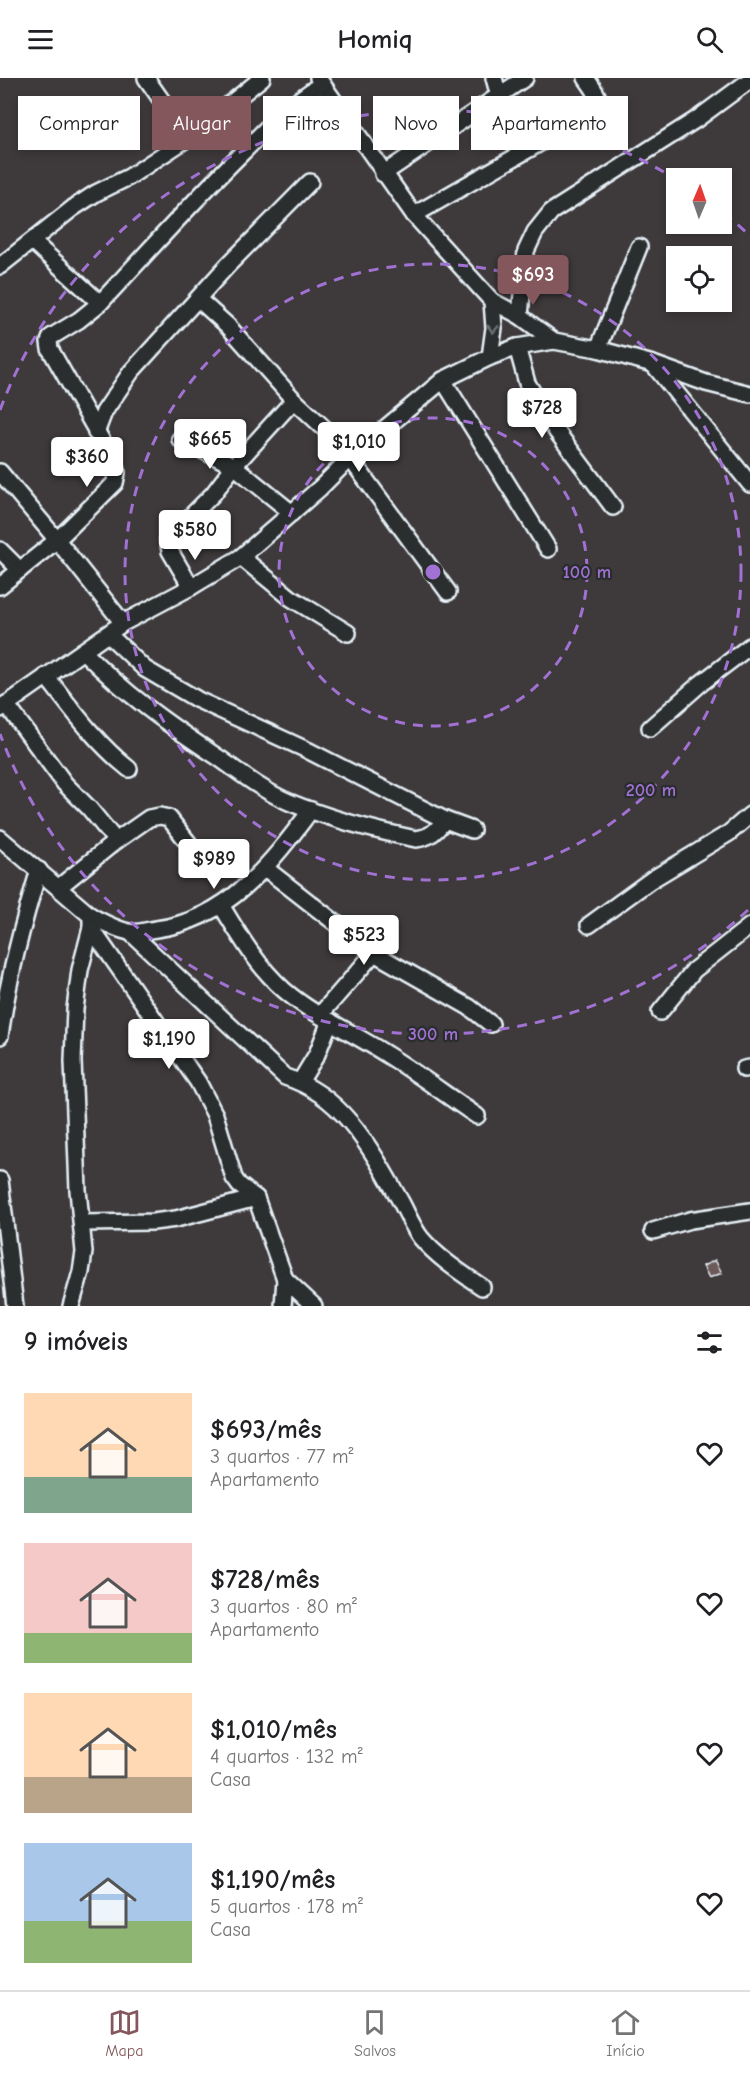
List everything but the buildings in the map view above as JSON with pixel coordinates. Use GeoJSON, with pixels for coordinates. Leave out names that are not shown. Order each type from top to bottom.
{"type":"FeatureCollection","features":[{"type":"Feature","properties":{"kind":"street"},"geometry":{"type":"LineString","coordinates":[[146,78],[159,96]]}},
{"type":"Feature","properties":{"kind":"street"},"geometry":{"type":"LineString","coordinates":[[240,96],[262,78]]}},
{"type":"Feature","properties":{"kind":"street"},"geometry":{"type":"LineString","coordinates":[[494,78],[499,96],[525,78]]}},
{"type":"Feature","properties":{"kind":"street"},"geometry":{"type":"LineString","coordinates":[[414,215],[594,112],[599,107],[600,101],[586,78]]}},
{"type":"Feature","properties":{"kind":"street"},"geometry":{"type":"LineString","coordinates":[[520,316],[526,251],[535,232],[551,212],[697,119],[750,80]]}},
{"type":"Feature","properties":{"kind":"street"},"geometry":{"type":"LineString","coordinates":[[0,586],[57,540],[115,483],[117,473],[114,462],[50,349],[51,337],[80,320],[100,303],[216,179],[320,81],[383,174],[414,215],[492,301],[520,316],[554,341]]}},
{"type":"Feature","properties":{"kind":"street"},"geometry":{"type":"LineString","coordinates":[[383,174],[471,115]]}},
{"type":"Feature","properties":{"kind":"street"},"geometry":{"type":"LineString","coordinates":[[0,266],[73,208],[96,193],[129,177],[170,150]]}},
{"type":"Feature","properties":{"kind":"street"},"geometry":{"type":"LineString","coordinates":[[96,433],[104,412],[131,372],[228,265],[310,182]]}},
{"type":"Feature","properties":{"kind":"street"},"geometry":{"type":"LineString","coordinates":[[33,242],[100,303]]}},
{"type":"Feature","properties":{"kind":"street"},"geometry":{"type":"LineString","coordinates":[[598,350],[639,247]]}},
{"type":"Feature","properties":{"kind":"street"},"geometry":{"type":"LineString","coordinates":[[198,299],[228,326],[294,400],[352,456],[448,592]]}},
{"type":"Feature","properties":{"kind":"street"},"geometry":{"type":"LineString","coordinates":[[490,357],[494,328],[492,301]]}},
{"type":"Feature","properties":{"kind":"street"},"geometry":{"type":"LineString","coordinates":[[116,842],[89,808],[65,784],[3,707],[123,623],[241,558],[352,456],[443,380],[490,357],[517,348],[554,341],[653,364],[706,383],[750,394]]}},
{"type":"Feature","properties":{"kind":"street"},"geometry":{"type":"LineString","coordinates":[[517,348],[527,383],[557,432],[613,507]]}},
{"type":"Feature","properties":{"kind":"street"},"geometry":{"type":"LineString","coordinates":[[653,364],[750,484]]}},
{"type":"Feature","properties":{"kind":"street"},"geometry":{"type":"LineString","coordinates":[[443,380],[548,549]]}},
{"type":"Feature","properties":{"kind":"street"},"geometry":{"type":"LineString","coordinates":[[191,587],[170,551],[168,539],[213,494],[234,466],[294,400]]}},
{"type":"Feature","properties":{"kind":"street"},"geometry":{"type":"LineString","coordinates":[[180,439],[234,466],[292,513]]}},
{"type":"Feature","properties":{"kind":"street"},"geometry":{"type":"LineString","coordinates":[[0,472],[123,623]]}},
{"type":"Feature","properties":{"kind":"street"},"geometry":{"type":"LineString","coordinates":[[0,550],[20,570]]}},
{"type":"Feature","properties":{"kind":"street"},"geometry":{"type":"LineString","coordinates":[[241,558],[291,598],[348,633]]}},
{"type":"Feature","properties":{"kind":"street"},"geometry":{"type":"LineString","coordinates":[[108,634],[145,669],[198,700],[307,750],[445,820],[472,830]]}},
{"type":"Feature","properties":{"kind":"street"},"geometry":{"type":"LineString","coordinates":[[650,728],[700,684],[750,646]]}},
{"type":"Feature","properties":{"kind":"street"},"geometry":{"type":"LineString","coordinates":[[83,651],[113,681],[163,720],[266,791],[338,821],[416,839],[434,833],[445,820]]}},
{"type":"Feature","properties":{"kind":"street"},"geometry":{"type":"LineString","coordinates":[[46,676],[84,725],[112,755],[129,769]]}},
{"type":"Feature","properties":{"kind":"street"},"geometry":{"type":"LineString","coordinates":[[131,933],[189,921],[221,905],[242,891],[265,868],[311,810]]}},
{"type":"Feature","properties":{"kind":"street"},"geometry":{"type":"LineString","coordinates":[[589,925],[651,880],[729,833],[750,815]]}},
{"type":"Feature","properties":{"kind":"street"},"geometry":{"type":"LineString","coordinates":[[59,887],[149,818],[160,816],[169,818],[194,850]]}},
{"type":"Feature","properties":{"kind":"street"},"geometry":{"type":"LineString","coordinates":[[0,838],[59,887],[91,922],[198,1082],[215,1115],[234,1178],[238,1185],[256,1198],[285,1279],[283,1306]]}},
{"type":"Feature","properties":{"kind":"street"},"geometry":{"type":"LineString","coordinates":[[265,868],[374,953],[469,1007],[491,1024]]}},
{"type":"Feature","properties":{"kind":"street"},"geometry":{"type":"LineString","coordinates":[[0,1036],[6,992],[18,938],[39,870]]}},
{"type":"Feature","properties":{"kind":"street"},"geometry":{"type":"LineString","coordinates":[[221,905],[246,946],[285,991],[325,1018],[385,1053],[477,1116]]}},
{"type":"Feature","properties":{"kind":"street"},"geometry":{"type":"LineString","coordinates":[[91,922],[131,933],[285,1077],[324,1095],[364,1139],[420,1237],[449,1265],[482,1287]]}},
{"type":"Feature","properties":{"kind":"street"},"geometry":{"type":"LineString","coordinates":[[71,1306],[84,1252],[78,1190],[73,1061],[75,1009],[80,970],[91,922]]}},
{"type":"Feature","properties":{"kind":"street"},"geometry":{"type":"LineString","coordinates":[[660,1012],[694,970],[750,926]]}},
{"type":"Feature","properties":{"kind":"street"},"geometry":{"type":"LineString","coordinates":[[300,1082],[317,1054],[325,1018],[374,953]]}},
{"type":"Feature","properties":{"kind":"street"},"geometry":{"type":"LineString","coordinates":[[0,1180],[15,1306]]}},
{"type":"Feature","properties":{"kind":"street"},"geometry":{"type":"LineString","coordinates":[[82,1223],[153,1222],[176,1219],[256,1198]]}},
{"type":"Feature","properties":{"kind":"street"},"geometry":{"type":"LineString","coordinates":[[653,1231],[690,1220],[750,1211]]}},
{"type":"Feature","properties":{"kind":"street"},"geometry":{"type":"LineString","coordinates":[[285,1279],[314,1306]]}}]}
